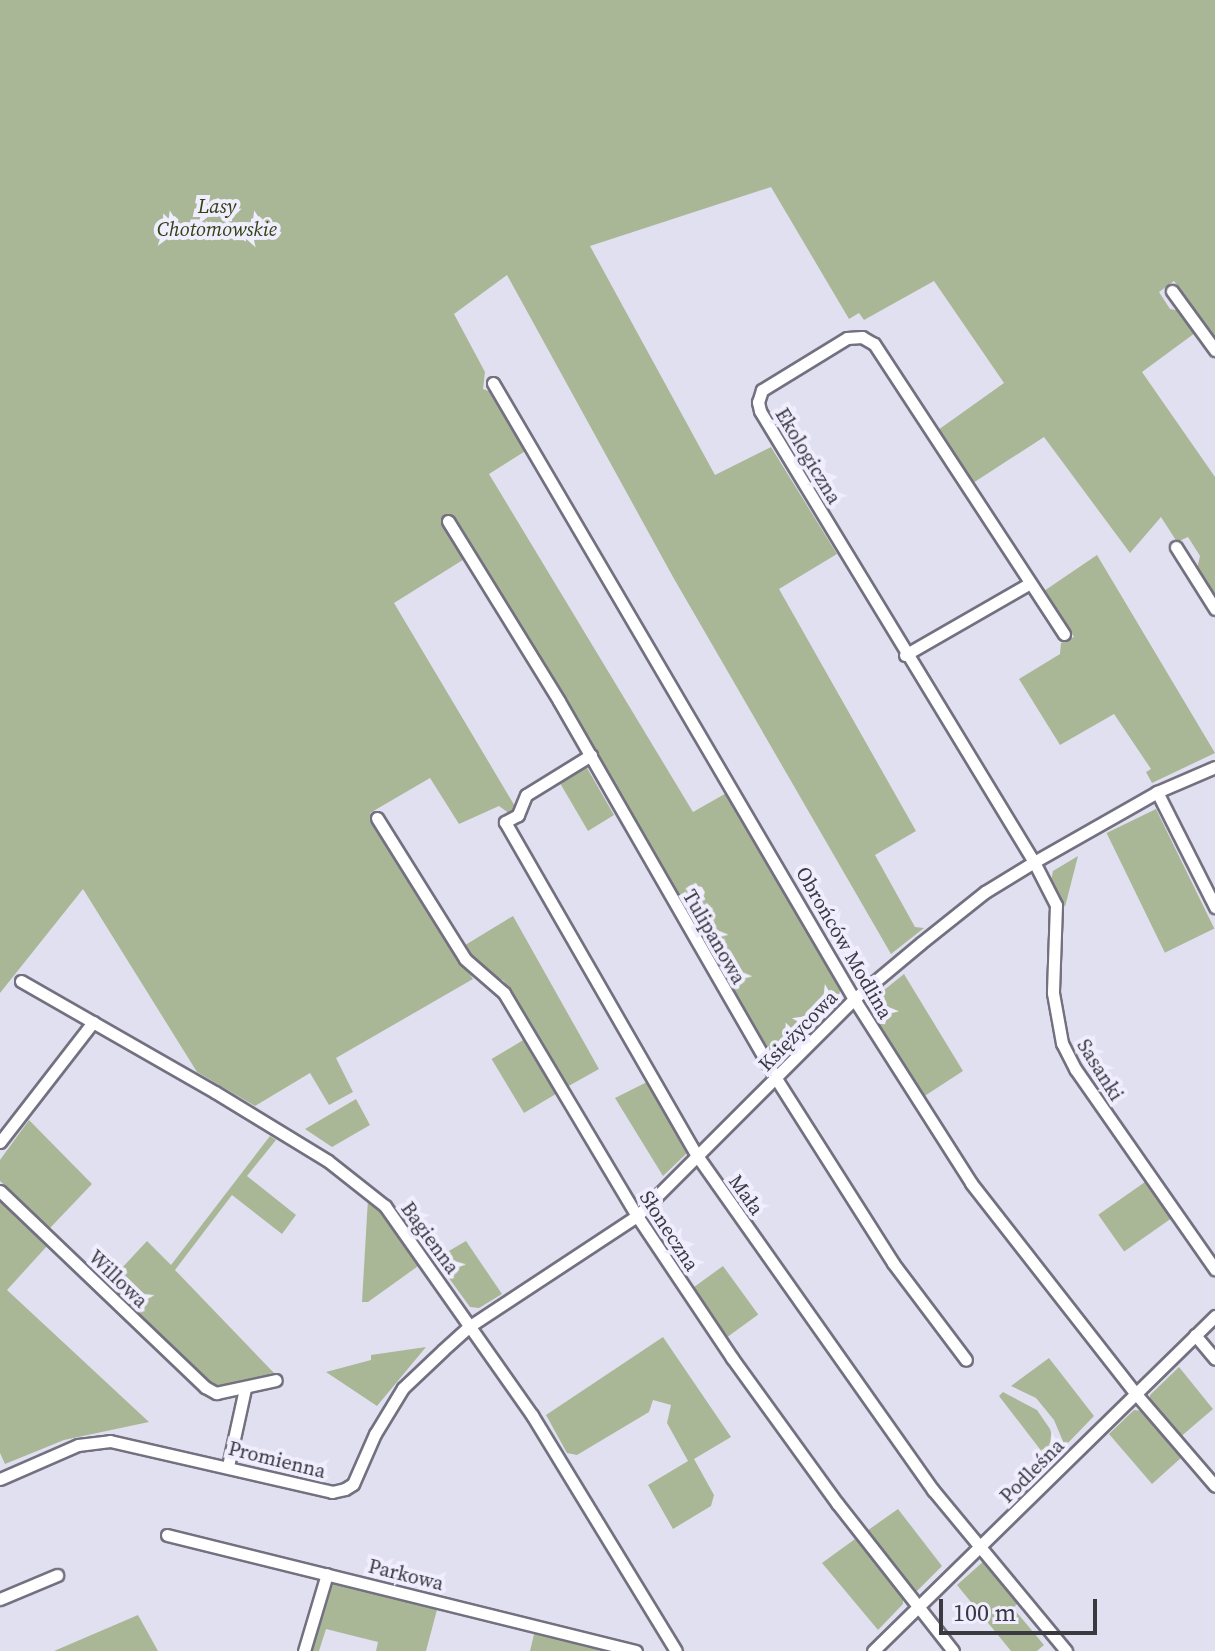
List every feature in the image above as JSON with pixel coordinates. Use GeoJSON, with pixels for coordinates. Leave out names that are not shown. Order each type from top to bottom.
{"type":"FeatureCollection","features":[{"type":"Feature","properties":{"kind":"street"},"geometry":{"type":"LineString","coordinates":[[1172,291],[1215,350]]}},
{"type":"Feature","properties":{"kind":"street","name":"Ekologiczna"},"geometry":{"type":"LineString","coordinates":[[1034,862],[905,655],[758,406],[762,390],[847,338],[862,337],[874,344],[1064,634]]}},
{"type":"Feature","properties":{"kind":"street","name":"Obrońców Modlina"},"geometry":{"type":"LineString","coordinates":[[493,383],[854,999],[988,1208],[1136,1394],[1215,1486]]}},
{"type":"Feature","properties":{"kind":"street","name":"Tulipanowa"},"geometry":{"type":"LineString","coordinates":[[448,521],[591,755],[777,1080],[893,1263],[966,1360]]}},
{"type":"Feature","properties":{"kind":"street"},"geometry":{"type":"LineString","coordinates":[[1176,547],[1215,609]]}},
{"type":"Feature","properties":{"kind":"street"},"geometry":{"type":"LineString","coordinates":[[905,655],[1030,583]]}},
{"type":"Feature","properties":{"kind":"street","name":"Mała"},"geometry":{"type":"LineString","coordinates":[[591,755],[526,795],[518,815],[505,822],[698,1157],[789,1290],[980,1549],[1066,1651]]}},
{"type":"Feature","properties":{"kind":"street","name":"Księżycowa"},"geometry":{"type":"LineString","coordinates":[[470,1326],[637,1216],[777,1080],[854,999],[985,892],[1157,792],[1215,767]]}},
{"type":"Feature","properties":{"kind":"street"},"geometry":{"type":"LineString","coordinates":[[1157,792],[1215,907]]}},
{"type":"Feature","properties":{"kind":"street","name":"Słoneczna"},"geometry":{"type":"LineString","coordinates":[[377,818],[465,959],[504,993],[637,1216],[732,1358],[953,1651]]}},
{"type":"Feature","properties":{"kind":"street","name":"Sasanki"},"geometry":{"type":"LineString","coordinates":[[1034,862],[1056,905],[1053,993],[1062,1043],[1076,1070],[1215,1269]]}},
{"type":"Feature","properties":{"kind":"street","name":"Bagienna"},"geometry":{"type":"LineString","coordinates":[[21,981],[228,1099],[364,1188],[403,1228],[532,1415],[676,1651]]}},
{"type":"Feature","properties":{"kind":"street"},"geometry":{"type":"LineString","coordinates":[[0,1142],[93,1022]]}},
{"type":"Feature","properties":{"kind":"street","name":"Willowa"},"geometry":{"type":"LineString","coordinates":[[0,1191],[211,1392],[245,1389]]}},
{"type":"Feature","properties":{"kind":"street","name":"Podleśna"},"geometry":{"type":"LineString","coordinates":[[873,1651],[1215,1316]]}},
{"type":"Feature","properties":{"kind":"street","name":"Promienna"},"geometry":{"type":"LineString","coordinates":[[0,1479],[78,1445],[110,1441],[332,1492],[345,1489],[353,1484],[375,1434],[403,1388],[470,1326]]}},
{"type":"Feature","properties":{"kind":"street"},"geometry":{"type":"LineString","coordinates":[[1195,1335],[1215,1359]]}},
{"type":"Feature","properties":{"kind":"street"},"geometry":{"type":"LineString","coordinates":[[228,1466],[245,1389],[276,1380]]}},
{"type":"Feature","properties":{"kind":"street","name":"Parkowa"},"geometry":{"type":"LineString","coordinates":[[167,1535],[636,1651]]}},
{"type":"Feature","properties":{"kind":"street"},"geometry":{"type":"LineString","coordinates":[[304,1651],[327,1574]]}},
{"type":"Feature","properties":{"kind":"street"},"geometry":{"type":"LineString","coordinates":[[1,1596],[57,1575]]}},
{"type":"Feature","properties":{"kind":"green space","name":"Lasy Chotomowskie"},"geometry":{"type":"Polygon","coordinates":[[[0,0],[1215,0],[1215,338],[1174,281],[1159,292],[1170,309],[1180,311],[1195,333],[1142,372],[1215,477],[1215,597],[1197,569],[1200,556],[1188,537],[1177,542],[1161,517],[1130,553],[1044,437],[973,483],[938,430],[1004,383],[934,281],[864,320],[859,313],[849,319],[771,187],[590,246],[715,475],[771,447],[837,554],[779,589],[916,831],[875,855],[915,927],[924,928],[891,954],[673,577],[507,275],[454,314],[485,372],[483,389],[496,394],[527,450],[489,474],[693,812],[730,791],[841,985],[839,996],[782,1057],[772,1057],[471,548],[448,515],[444,518],[466,558],[394,603],[516,808],[510,814],[499,806],[459,824],[430,778],[370,813],[473,979],[336,1058],[353,1092],[329,1105],[310,1073],[255,1106],[197,1072],[83,889],[0,993],[0,0]]]}},
{"type":"Feature","properties":{"kind":"green space"},"geometry":{"type":"Polygon","coordinates":[[[1097,555],[1215,753],[1152,783],[1146,772],[1151,769],[1114,714],[1060,745],[1019,679],[1060,654],[1061,643],[1074,637],[1044,591],[1097,555]]]}},
{"type":"Feature","properties":{"kind":"green space"},"geometry":{"type":"Polygon","coordinates":[[[580,764],[586,766],[614,815],[588,831],[557,778],[580,764]]]}},
{"type":"Feature","properties":{"kind":"green space"},"geometry":{"type":"Polygon","coordinates":[[[1156,809],[1214,929],[1165,953],[1107,833],[1156,809]]]}},
{"type":"Feature","properties":{"kind":"green space"},"geometry":{"type":"Polygon","coordinates":[[[1078,856],[1065,907],[1051,881],[1053,871],[1078,856]]]}},
{"type":"Feature","properties":{"kind":"green space"},"geometry":{"type":"Polygon","coordinates":[[[513,916],[599,1069],[565,1088],[504,981],[477,967],[462,947],[513,916]]]}},
{"type":"Feature","properties":{"kind":"green space"},"geometry":{"type":"Polygon","coordinates":[[[904,974],[963,1071],[920,1099],[867,1013],[868,1003],[904,974]]]}},
{"type":"Feature","properties":{"kind":"green space"},"geometry":{"type":"Polygon","coordinates":[[[525,1039],[557,1093],[524,1113],[492,1059],[525,1039]]]}},
{"type":"Feature","properties":{"kind":"green space"},"geometry":{"type":"Polygon","coordinates":[[[647,1082],[687,1148],[686,1154],[663,1176],[615,1098],[647,1082]]]}},
{"type":"Feature","properties":{"kind":"green space"},"geometry":{"type":"Polygon","coordinates":[[[356,1099],[370,1125],[332,1147],[305,1129],[356,1099]]]}},
{"type":"Feature","properties":{"kind":"green space"},"geometry":{"type":"Polygon","coordinates":[[[29,1120],[92,1184],[50,1228],[0,1181],[0,1160],[29,1120]]]}},
{"type":"Feature","properties":{"kind":"green space"},"geometry":{"type":"Polygon","coordinates":[[[270,1136],[276,1140],[247,1176],[296,1215],[282,1234],[232,1195],[175,1270],[274,1373],[219,1389],[213,1387],[107,1284],[147,1241],[171,1265],[270,1136]]]}},
{"type":"Feature","properties":{"kind":"green space"},"geometry":{"type":"Polygon","coordinates":[[[1145,1182],[1171,1219],[1124,1252],[1098,1215],[1145,1182]]]}},
{"type":"Feature","properties":{"kind":"green space"},"geometry":{"type":"Polygon","coordinates":[[[368,1198],[386,1216],[421,1264],[368,1302],[362,1302],[368,1198]]]}},
{"type":"Feature","properties":{"kind":"green space"},"geometry":{"type":"Polygon","coordinates":[[[0,1199],[48,1245],[7,1290],[149,1422],[64,1440],[5,1464],[0,1453],[0,1199]]]}},
{"type":"Feature","properties":{"kind":"green space"},"geometry":{"type":"Polygon","coordinates":[[[466,1241],[502,1294],[479,1308],[470,1307],[435,1259],[466,1241]]]}},
{"type":"Feature","properties":{"kind":"green space"},"geometry":{"type":"Polygon","coordinates":[[[723,1266],[758,1315],[726,1338],[691,1290],[723,1266]]]}},
{"type":"Feature","properties":{"kind":"green space"},"geometry":{"type":"Polygon","coordinates":[[[663,1337],[731,1437],[694,1459],[714,1495],[711,1506],[673,1529],[648,1485],[688,1461],[667,1423],[671,1405],[653,1400],[649,1412],[577,1455],[567,1453],[546,1415],[663,1337]]]}},
{"type":"Feature","properties":{"kind":"green space"},"geometry":{"type":"Polygon","coordinates":[[[426,1347],[377,1406],[326,1372],[371,1360],[371,1355],[426,1347]]]}},
{"type":"Feature","properties":{"kind":"green space"},"geometry":{"type":"Polygon","coordinates":[[[1049,1358],[1094,1416],[1065,1446],[1054,1420],[1036,1398],[1011,1386],[1049,1358]]]}},
{"type":"Feature","properties":{"kind":"green space"},"geometry":{"type":"Polygon","coordinates":[[[1179,1367],[1213,1409],[1178,1439],[1150,1407],[1150,1395],[1179,1367]]]}},
{"type":"Feature","properties":{"kind":"green space"},"geometry":{"type":"Polygon","coordinates":[[[1003,1392],[1037,1410],[1050,1429],[1057,1453],[1049,1461],[999,1396],[1003,1392]]]}},
{"type":"Feature","properties":{"kind":"green space"},"geometry":{"type":"Polygon","coordinates":[[[1134,1410],[1143,1411],[1182,1457],[1152,1484],[1109,1434],[1134,1410]]]}},
{"type":"Feature","properties":{"kind":"green space"},"geometry":{"type":"Polygon","coordinates":[[[898,1509],[942,1566],[917,1591],[911,1591],[864,1533],[898,1509]]]}},
{"type":"Feature","properties":{"kind":"green space"},"geometry":{"type":"Polygon","coordinates":[[[855,1539],[903,1598],[903,1604],[878,1630],[822,1563],[855,1539]]]}},
{"type":"Feature","properties":{"kind":"green space"},"geometry":{"type":"Polygon","coordinates":[[[985,1560],[1020,1601],[1013,1608],[1044,1645],[1037,1651],[1011,1651],[957,1585],[985,1560]]]}},
{"type":"Feature","properties":{"kind":"green space"},"geometry":{"type":"Polygon","coordinates":[[[339,1581],[438,1606],[426,1651],[376,1651],[378,1642],[326,1629],[319,1651],[309,1651],[327,1588],[339,1581]]]}},
{"type":"Feature","properties":{"kind":"green space"},"geometry":{"type":"Polygon","coordinates":[[[138,1615],[158,1651],[54,1651],[138,1615]]]}},
{"type":"Feature","properties":{"kind":"green space"},"geometry":{"type":"Polygon","coordinates":[[[535,1630],[615,1651],[530,1651],[535,1630]]]}}]}
